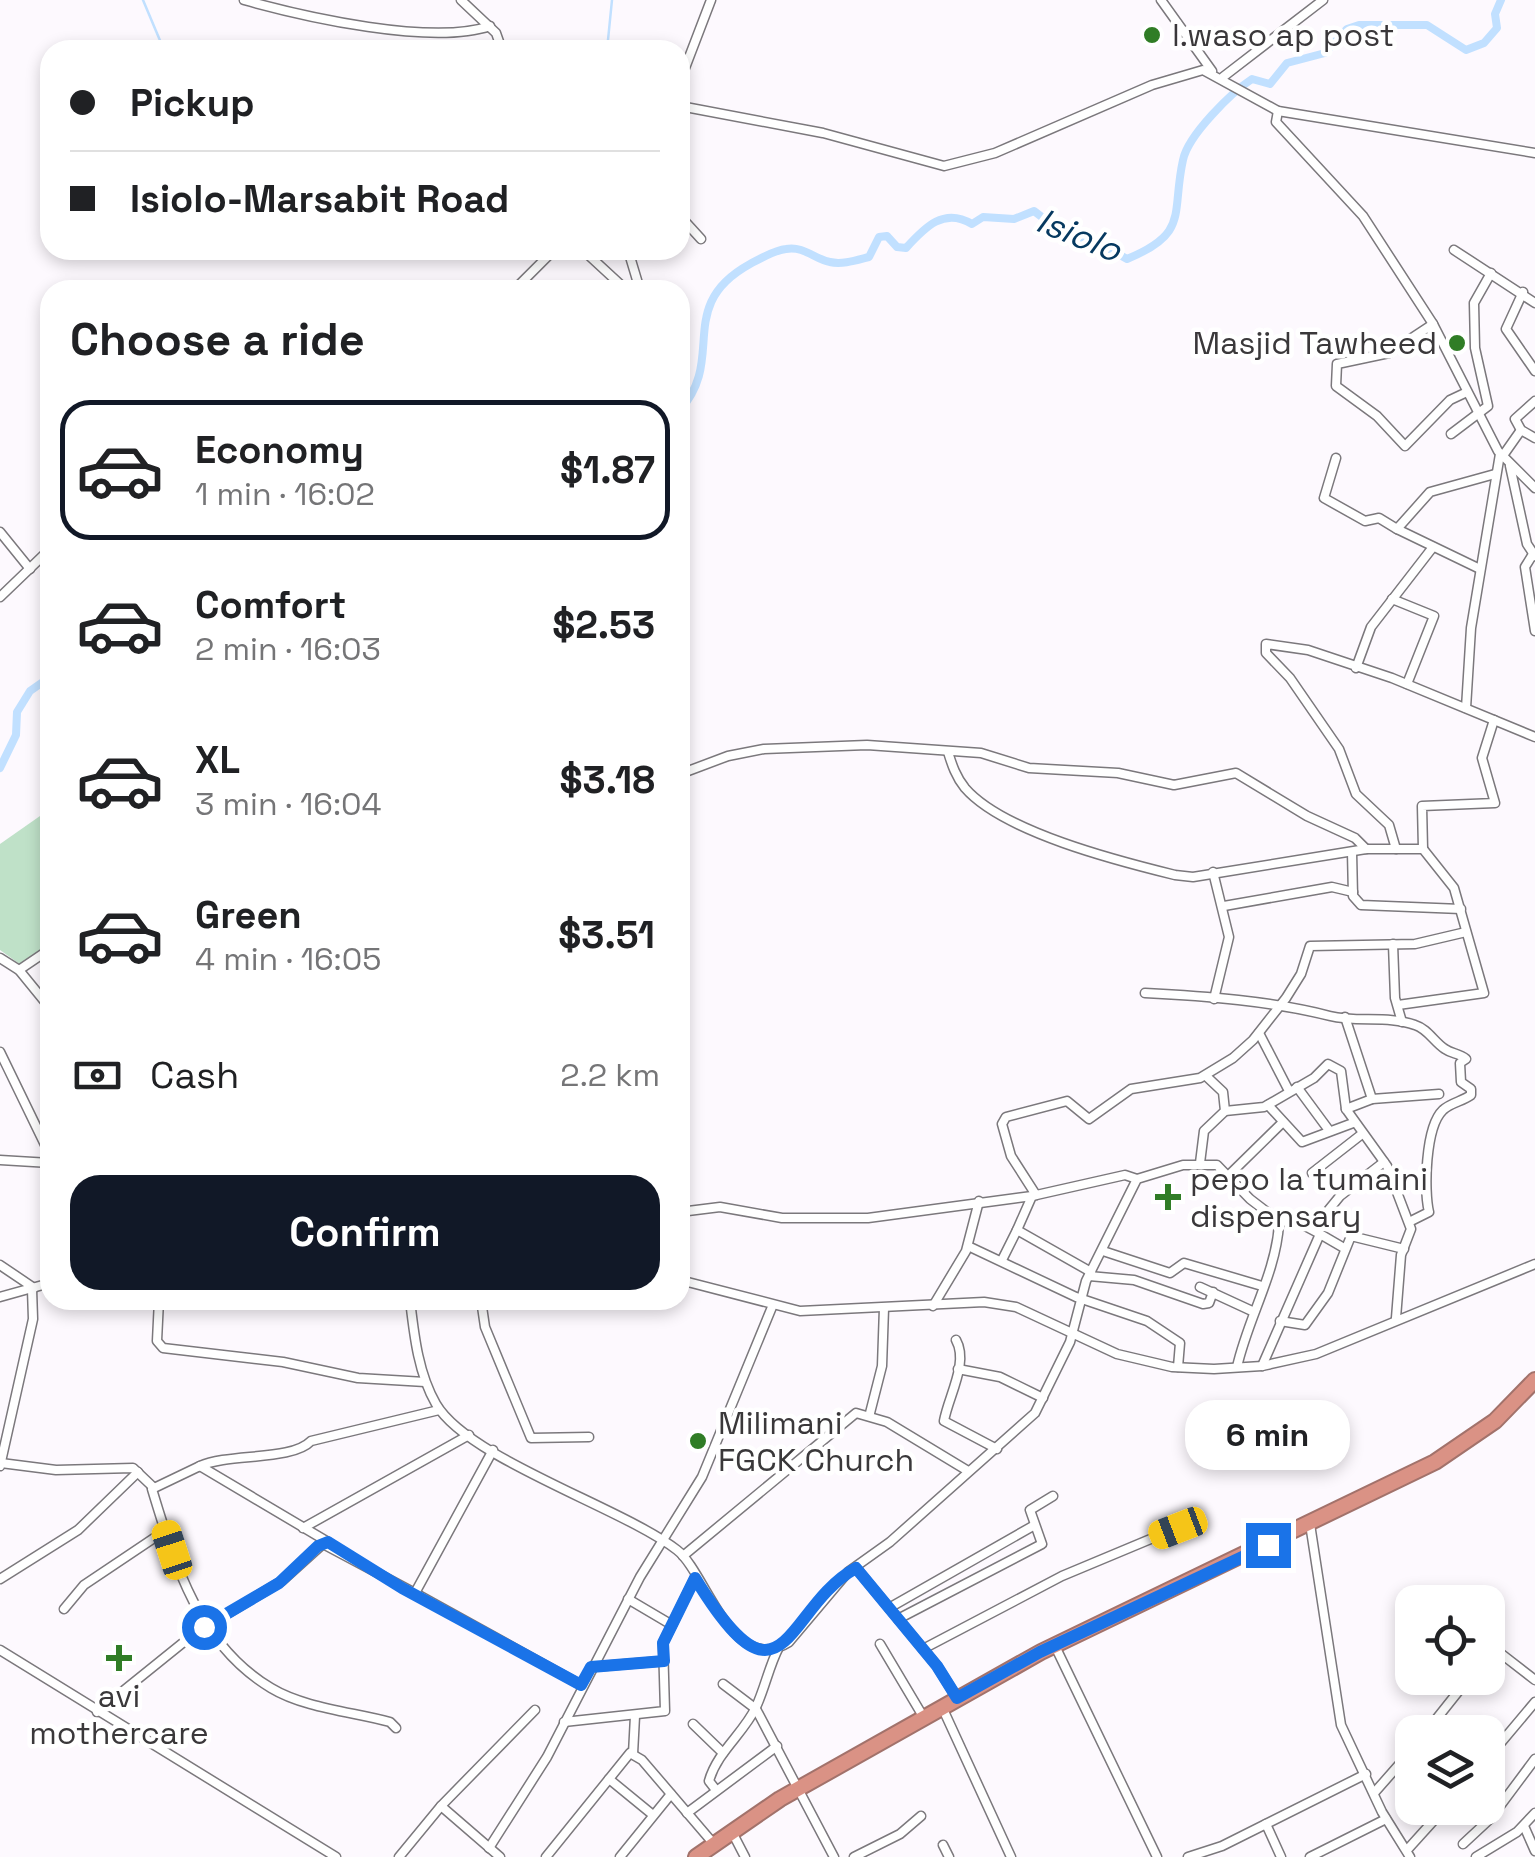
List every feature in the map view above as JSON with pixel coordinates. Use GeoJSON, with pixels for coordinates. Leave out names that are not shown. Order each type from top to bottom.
{"type":"FeatureCollection","features":[{"type":"Feature","properties":{"kind":"highway"},"geometry":{"type":"LineString","coordinates":[[696,1857],[731,1830],[957,1698],[1463,1445],[1502,1414],[1535,1380]]}},
{"type":"Feature","properties":{"kind":"street"},"geometry":{"type":"LineString","coordinates":[[244,0],[404,32],[472,32],[490,26]]}},
{"type":"Feature","properties":{"kind":"street"},"geometry":{"type":"LineString","coordinates":[[462,0],[490,26],[497,40]]}},
{"type":"Feature","properties":{"kind":"street"},"geometry":{"type":"LineString","coordinates":[[690,55],[711,0]]}},
{"type":"Feature","properties":{"kind":"street"},"geometry":{"type":"LineString","coordinates":[[1161,0],[1212,71],[1278,112],[1535,153]]}},
{"type":"Feature","properties":{"kind":"street"},"geometry":{"type":"LineString","coordinates":[[1223,77],[1323,0]]}},
{"type":"Feature","properties":{"kind":"street"},"geometry":{"type":"LineString","coordinates":[[690,107],[823,132],[944,166],[1009,148],[1173,77],[1212,71]]}},
{"type":"Feature","properties":{"kind":"street"},"geometry":{"type":"LineString","coordinates":[[1278,112],[1276,122],[1363,216],[1433,324],[1501,456],[1535,488]]}},
{"type":"Feature","properties":{"kind":"street"},"geometry":{"type":"LineString","coordinates":[[690,227],[701,239]]}},
{"type":"Feature","properties":{"kind":"street"},"geometry":{"type":"LineString","coordinates":[[1454,250],[1535,303]]}},
{"type":"Feature","properties":{"kind":"street"},"geometry":{"type":"LineString","coordinates":[[524,280],[544,260]]}},
{"type":"Feature","properties":{"kind":"street"},"geometry":{"type":"LineString","coordinates":[[594,260],[616,280]]}},
{"type":"Feature","properties":{"kind":"street"},"geometry":{"type":"LineString","coordinates":[[1450,434],[1488,406],[1476,348],[1474,303],[1491,273]]}},
{"type":"Feature","properties":{"kind":"street"},"geometry":{"type":"LineString","coordinates":[[1523,292],[1506,329],[1535,371]]}},
{"type":"Feature","properties":{"kind":"street"},"geometry":{"type":"LineString","coordinates":[[1433,324],[1389,353],[1337,364],[1336,386],[1377,416],[1404,446],[1450,400],[1468,392]]}},
{"type":"Feature","properties":{"kind":"street"},"geometry":{"type":"LineString","coordinates":[[1535,401],[1516,417],[1521,430],[1535,438]]}},
{"type":"Feature","properties":{"kind":"street"},"geometry":{"type":"LineString","coordinates":[[1466,708],[1480,569],[1495,474],[1501,456],[1521,430]]}},
{"type":"Feature","properties":{"kind":"street"},"geometry":{"type":"LineString","coordinates":[[1336,458],[1324,498],[1365,521],[1379,518],[1480,569]]}},
{"type":"Feature","properties":{"kind":"street"},"geometry":{"type":"LineString","coordinates":[[1510,466],[1534,555],[1526,570],[1535,631]]}},
{"type":"Feature","properties":{"kind":"street"},"geometry":{"type":"LineString","coordinates":[[1397,528],[1430,492],[1495,474]]}},
{"type":"Feature","properties":{"kind":"street"},"geometry":{"type":"LineString","coordinates":[[0,532],[30,568]]}},
{"type":"Feature","properties":{"kind":"street"},"geometry":{"type":"LineString","coordinates":[[1356,668],[1360,647],[1392,598],[1433,547]]}},
{"type":"Feature","properties":{"kind":"street"},"geometry":{"type":"LineString","coordinates":[[0,598],[40,558]]}},
{"type":"Feature","properties":{"kind":"street"},"geometry":{"type":"LineString","coordinates":[[1392,598],[1434,616],[1406,684]]}},
{"type":"Feature","properties":{"kind":"street"},"geometry":{"type":"LineString","coordinates":[[1396,849],[1389,825],[1356,794],[1342,753],[1264,647],[1271,643],[1308,650],[1533,735]]}},
{"type":"Feature","properties":{"kind":"street"},"geometry":{"type":"LineString","coordinates":[[1398,1005],[1484,993],[1448,877],[1423,849],[1421,807],[1495,803],[1482,758],[1494,720]]}},
{"type":"Feature","properties":{"kind":"street"},"geometry":{"type":"LineString","coordinates":[[690,770],[728,756],[774,748],[885,745],[981,753],[1038,770],[1118,773],[1174,785],[1236,774],[1307,816],[1355,838],[1366,849]]}},
{"type":"Feature","properties":{"kind":"street"},"geometry":{"type":"LineString","coordinates":[[948,752],[957,777],[970,794],[1033,832],[1175,874],[1194,877],[1366,849],[1423,849]]}},
{"type":"Feature","properties":{"kind":"street"},"geometry":{"type":"LineString","coordinates":[[1352,852],[1353,892]]}},
{"type":"Feature","properties":{"kind":"street"},"geometry":{"type":"LineString","coordinates":[[1213,872],[1224,906],[1229,941],[1214,999]]}},
{"type":"Feature","properties":{"kind":"street"},"geometry":{"type":"LineString","coordinates":[[1224,906],[1335,887],[1353,892],[1364,906],[1461,910]]}},
{"type":"Feature","properties":{"kind":"street"},"geometry":{"type":"LineString","coordinates":[[1034,1195],[1008,1148],[1002,1124],[1006,1117],[1067,1101],[1091,1119],[1131,1088],[1206,1076],[1260,1034],[1300,977],[1310,946],[1422,943],[1466,932]]}},
{"type":"Feature","properties":{"kind":"street"},"geometry":{"type":"LineString","coordinates":[[1393,944],[1402,1022]]}},
{"type":"Feature","properties":{"kind":"street"},"geometry":{"type":"LineString","coordinates":[[19,970],[40,955]]}},
{"type":"Feature","properties":{"kind":"street"},"geometry":{"type":"LineString","coordinates":[[0,958],[19,970],[40,996]]}},
{"type":"Feature","properties":{"kind":"street"},"geometry":{"type":"LineString","coordinates":[[1145,993],[1402,1022],[1416,1025],[1443,1048],[1463,1055],[1461,1082],[1471,1089],[1470,1097],[1444,1109],[1435,1122],[1423,1178],[1429,1212],[1410,1222]]}},
{"type":"Feature","properties":{"kind":"street"},"geometry":{"type":"LineString","coordinates":[[1345,1018],[1372,1100]]}},
{"type":"Feature","properties":{"kind":"street"},"geometry":{"type":"LineString","coordinates":[[1260,1034],[1293,1089],[1328,1130]]}},
{"type":"Feature","properties":{"kind":"street"},"geometry":{"type":"LineString","coordinates":[[0,1052],[40,1134]]}},
{"type":"Feature","properties":{"kind":"street"},"geometry":{"type":"LineString","coordinates":[[1200,1163],[1204,1131],[1225,1111],[1268,1105],[1332,1065],[1342,1073],[1346,1109],[1384,1162],[1410,1222],[1412,1234],[1404,1248],[1396,1318]]}},
{"type":"Feature","properties":{"kind":"street"},"geometry":{"type":"LineString","coordinates":[[1206,1076],[1223,1092],[1225,1111]]}},
{"type":"Feature","properties":{"kind":"street"},"geometry":{"type":"LineString","coordinates":[[1346,1109],[1372,1100],[1440,1094]]}},
{"type":"Feature","properties":{"kind":"street"},"geometry":{"type":"LineString","coordinates":[[1268,1105],[1302,1142],[1353,1122]]}},
{"type":"Feature","properties":{"kind":"street"},"geometry":{"type":"LineString","coordinates":[[1230,1174],[1282,1122]]}},
{"type":"Feature","properties":{"kind":"street"},"geometry":{"type":"LineString","coordinates":[[1312,1173],[1362,1134]]}},
{"type":"Feature","properties":{"kind":"street"},"geometry":{"type":"LineString","coordinates":[[0,1160],[40,1162]]}},
{"type":"Feature","properties":{"kind":"street"},"geometry":{"type":"LineString","coordinates":[[1262,1366],[1316,1231],[1340,1196],[1384,1162]]}},
{"type":"Feature","properties":{"kind":"street"},"geometry":{"type":"LineString","coordinates":[[690,1210],[720,1206],[782,1218],[868,1218],[1034,1195],[1125,1175],[1138,1179],[1200,1163],[1218,1165],[1250,1200],[1280,1222]]}},
{"type":"Feature","properties":{"kind":"street"},"geometry":{"type":"LineString","coordinates":[[716,1790],[709,1779],[756,1709],[779,1647],[856,1568],[1032,1416],[1073,1334],[1090,1274],[1138,1179]]}},
{"type":"Feature","properties":{"kind":"street"},"geometry":{"type":"LineString","coordinates":[[1002,1260],[1034,1195]]}},
{"type":"Feature","properties":{"kind":"street"},"geometry":{"type":"LineString","coordinates":[[933,1306],[968,1246],[980,1201]]}},
{"type":"Feature","properties":{"kind":"street"},"geometry":{"type":"LineString","coordinates":[[1280,1222],[1290,1218],[1344,1248]]}},
{"type":"Feature","properties":{"kind":"street"},"geometry":{"type":"LineString","coordinates":[[1237,1367],[1252,1311],[1276,1257],[1280,1222]]}},
{"type":"Feature","properties":{"kind":"street"},"geometry":{"type":"LineString","coordinates":[[1017,1230],[1090,1274],[1134,1280],[1203,1304],[1209,1304],[1213,1292]]}},
{"type":"Feature","properties":{"kind":"street"},"geometry":{"type":"LineString","coordinates":[[1280,1321],[1304,1325],[1331,1287],[1344,1248],[1353,1236],[1404,1248]]}},
{"type":"Feature","properties":{"kind":"street"},"geometry":{"type":"LineString","coordinates":[[968,1246],[1081,1299],[1166,1331],[1180,1344],[1178,1367]]}},
{"type":"Feature","properties":{"kind":"street"},"geometry":{"type":"LineString","coordinates":[[1103,1250],[1170,1274],[1184,1262],[1262,1286]]}},
{"type":"Feature","properties":{"kind":"street"},"geometry":{"type":"LineString","coordinates":[[690,1283],[772,1307],[818,1312],[1010,1305],[1117,1354],[1178,1367],[1237,1367],[1262,1366],[1324,1351],[1396,1318],[1535,1264]]}},
{"type":"Feature","properties":{"kind":"street"},"geometry":{"type":"LineString","coordinates":[[0,1266],[33,1288]]}},
{"type":"Feature","properties":{"kind":"street"},"geometry":{"type":"LineString","coordinates":[[0,1297],[40,1286]]}},
{"type":"Feature","properties":{"kind":"street"},"geometry":{"type":"LineString","coordinates":[[1200,1287],[1252,1311]]}},
{"type":"Feature","properties":{"kind":"street"},"geometry":{"type":"LineString","coordinates":[[33,1288],[32,1318],[0,1464],[138,1472],[153,1487],[204,1627],[271,1688],[390,1722],[396,1728]]}},
{"type":"Feature","properties":{"kind":"street"},"geometry":{"type":"LineString","coordinates":[[489,1848],[520,1803],[660,1541],[714,1453],[772,1307]]}},
{"type":"Feature","properties":{"kind":"street"},"geometry":{"type":"LineString","coordinates":[[870,1413],[882,1366],[884,1308]]}},
{"type":"Feature","properties":{"kind":"street"},"geometry":{"type":"LineString","coordinates":[[159,1310],[157,1342],[163,1348],[283,1362],[358,1378],[426,1382]]}},
{"type":"Feature","properties":{"kind":"street"},"geometry":{"type":"LineString","coordinates":[[412,1310],[426,1382],[439,1410],[492,1450],[683,1556],[738,1634],[760,1647],[779,1647]]}},
{"type":"Feature","properties":{"kind":"street"},"geometry":{"type":"LineString","coordinates":[[482,1310],[485,1327],[531,1438],[589,1437]]}},
{"type":"Feature","properties":{"kind":"street"},"geometry":{"type":"LineString","coordinates":[[956,1340],[960,1347],[958,1369],[944,1423],[996,1449]]}},
{"type":"Feature","properties":{"kind":"street"},"geometry":{"type":"LineString","coordinates":[[958,1369],[1000,1377],[1043,1398]]}},
{"type":"Feature","properties":{"kind":"street"},"geometry":{"type":"LineString","coordinates":[[153,1487],[200,1466],[268,1452],[297,1452],[311,1440],[439,1410]]}},
{"type":"Feature","properties":{"kind":"street"},"geometry":{"type":"LineString","coordinates":[[683,1556],[765,1492],[845,1419],[870,1413],[968,1472]]}},
{"type":"Feature","properties":{"kind":"street"},"geometry":{"type":"LineString","coordinates":[[302,1528],[469,1435]]}},
{"type":"Feature","properties":{"kind":"street"},"geometry":{"type":"LineString","coordinates":[[415,1593],[492,1450]]}},
{"type":"Feature","properties":{"kind":"street"},"geometry":{"type":"LineString","coordinates":[[200,1466],[581,1685]]}},
{"type":"Feature","properties":{"kind":"street"},"geometry":{"type":"LineString","coordinates":[[0,1579],[78,1530],[138,1472]]}},
{"type":"Feature","properties":{"kind":"street"},"geometry":{"type":"LineString","coordinates":[[898,1619],[1038,1548],[1042,1544],[1033,1526],[1031,1508],[1053,1496]]}},
{"type":"Feature","properties":{"kind":"street"},"geometry":{"type":"LineString","coordinates":[[1310,1524],[1342,1725],[1386,1819],[1408,1853],[1430,1825]]}},
{"type":"Feature","properties":{"kind":"street"},"geometry":{"type":"LineString","coordinates":[[889,1608],[1033,1526]]}},
{"type":"Feature","properties":{"kind":"street"},"geometry":{"type":"LineString","coordinates":[[923,1649],[1062,1576],[1178,1528]]}},
{"type":"Feature","properties":{"kind":"street"},"geometry":{"type":"LineString","coordinates":[[64,1609],[84,1586],[166,1530]]}},
{"type":"Feature","properties":{"kind":"street"},"geometry":{"type":"LineString","coordinates":[[97,1712],[204,1627],[279,1583],[318,1546],[328,1542]]}},
{"type":"Feature","properties":{"kind":"street"},"geometry":{"type":"LineString","coordinates":[[856,1568],[923,1649],[957,1698]]}},
{"type":"Feature","properties":{"kind":"street"},"geometry":{"type":"LineString","coordinates":[[564,1722],[666,1710],[663,1643],[695,1578]]}},
{"type":"Feature","properties":{"kind":"street"},"geometry":{"type":"LineString","coordinates":[[628,1599],[672,1625]]}},
{"type":"Feature","properties":{"kind":"street"},"geometry":{"type":"LineString","coordinates":[[880,1644],[924,1718]]}},
{"type":"Feature","properties":{"kind":"street"},"geometry":{"type":"LineString","coordinates":[[1056,1646],[1157,1857]]}},
{"type":"Feature","properties":{"kind":"street"},"geometry":{"type":"LineString","coordinates":[[0,1650],[336,1857]]}},
{"type":"Feature","properties":{"kind":"street"},"geometry":{"type":"LineString","coordinates":[[1505,1657],[1535,1680]]}},
{"type":"Feature","properties":{"kind":"street"},"geometry":{"type":"LineString","coordinates":[[591,1667],[664,1661]]}},
{"type":"Feature","properties":{"kind":"street"},"geometry":{"type":"LineString","coordinates":[[723,1684],[756,1709],[834,1857]]}},
{"type":"Feature","properties":{"kind":"street"},"geometry":{"type":"LineString","coordinates":[[1440,1715],[1455,1695]]}},
{"type":"Feature","properties":{"kind":"street"},"geometry":{"type":"LineString","coordinates":[[1505,1738],[1535,1702]]}},
{"type":"Feature","properties":{"kind":"street"},"geometry":{"type":"LineString","coordinates":[[942,1707],[1011,1857]]}},
{"type":"Feature","properties":{"kind":"street"},"geometry":{"type":"LineString","coordinates":[[399,1857],[441,1806],[535,1710]]}},
{"type":"Feature","properties":{"kind":"street"},"geometry":{"type":"LineString","coordinates":[[636,1716],[633,1754],[713,1843]]}},
{"type":"Feature","properties":{"kind":"street"},"geometry":{"type":"LineString","coordinates":[[693,1724],[723,1753]]}},
{"type":"Feature","properties":{"kind":"street"},"geometry":{"type":"LineString","coordinates":[[687,1813],[778,1746]]}},
{"type":"Feature","properties":{"kind":"street"},"geometry":{"type":"LineString","coordinates":[[546,1857],[626,1755],[633,1754]]}},
{"type":"Feature","properties":{"kind":"street"},"geometry":{"type":"LineString","coordinates":[[1463,1844],[1490,1818],[1535,1759]]}},
{"type":"Feature","properties":{"kind":"street"},"geometry":{"type":"LineString","coordinates":[[1374,1793],[1395,1769]]}},
{"type":"Feature","properties":{"kind":"street"},"geometry":{"type":"LineString","coordinates":[[1188,1857],[1222,1846],[1366,1774]]}},
{"type":"Feature","properties":{"kind":"street"},"geometry":{"type":"LineString","coordinates":[[609,1779],[653,1815]]}},
{"type":"Feature","properties":{"kind":"street"},"geometry":{"type":"LineString","coordinates":[[620,1857],[671,1794]]}},
{"type":"Feature","properties":{"kind":"street"},"geometry":{"type":"LineString","coordinates":[[441,1806],[500,1857]]}},
{"type":"Feature","properties":{"kind":"street"},"geometry":{"type":"LineString","coordinates":[[1476,1857],[1524,1826],[1535,1814]]}},
{"type":"Feature","properties":{"kind":"street"},"geometry":{"type":"LineString","coordinates":[[854,1857],[900,1834],[921,1816]]}},
{"type":"Feature","properties":{"kind":"street"},"geometry":{"type":"LineString","coordinates":[[1310,1857],[1386,1819]]}},
{"type":"Feature","properties":{"kind":"street"},"geometry":{"type":"LineString","coordinates":[[1266,1824],[1282,1857]]}},
{"type":"Feature","properties":{"kind":"street"},"geometry":{"type":"LineString","coordinates":[[1524,1826],[1535,1851]]}},
{"type":"Feature","properties":{"kind":"street"},"geometry":{"type":"LineString","coordinates":[[731,1830],[745,1857]]}},
{"type":"Feature","properties":{"kind":"street"},"geometry":{"type":"LineString","coordinates":[[944,1845],[949,1857]]}},
{"type":"Feature","properties":{"kind":"street"},"geometry":{"type":"LineString","coordinates":[[1222,1846],[1227,1857]]}},
{"type":"Feature","properties":{"kind":"green space"},"geometry":{"type":"Polygon","coordinates":[[[40,816],[40,954],[21,965],[0,950],[0,844],[40,816]]]}},
{"type":"Feature","properties":{"kind":"waterway"},"geometry":{"type":"LineString","coordinates":[[143,0],[160,40]]}},
{"type":"Feature","properties":{"kind":"waterway"},"geometry":{"type":"LineString","coordinates":[[608,40],[612,0]]}},
{"type":"Feature","properties":{"kind":"waterway","name":"Isiolo"},"geometry":{"type":"LineString","coordinates":[[690,395],[700,371],[707,315],[714,297],[727,280],[763,257],[793,249],[830,262],[850,262],[869,257],[879,237],[887,236],[897,247],[906,248],[928,227],[944,219],[962,219],[972,224],[983,217],[1014,219],[1034,211],[1072,240],[1097,242],[1127,259],[1161,240],[1169,230],[1183,160],[1193,139],[1212,115],[1252,79],[1270,84],[1287,63],[1325,53],[1347,29],[1359,25],[1427,25],[1466,50],[1484,43],[1497,28],[1495,14],[1501,0]]}},
{"type":"Feature","properties":{"kind":"waterway","name":"Isiolo"},"geometry":{"type":"LineString","coordinates":[[0,768],[16,735],[17,712],[30,691],[40,684]]}},
{"type":"Feature","properties":{"kind":"place","name":"l.waso ap post"},"geometry":{"type":"Point","coordinates":[1152,35]}},
{"type":"Feature","properties":{"kind":"place","name":"Masjid Tawheed"},"geometry":{"type":"Point","coordinates":[1457,343]}},
{"type":"Feature","properties":{"kind":"place","name":"pepo la tumaini dispensary"},"geometry":{"type":"Point","coordinates":[1168,1197]}},
{"type":"Feature","properties":{"kind":"place","name":"Milimani FGCK Church"},"geometry":{"type":"Point","coordinates":[698,1441]}},
{"type":"Feature","properties":{"kind":"place","name":"avi mothercare"},"geometry":{"type":"Point","coordinates":[119,1658]}},
{"type":"Feature","properties":{"kind":"route"},"geometry":{"type":"LineString","coordinates":[[204,1627],[279,1583],[318,1546],[328,1542],[402,1588],[581,1685],[591,1667],[664,1661],[663,1643],[695,1578],[729,1627],[754,1644],[771,1648],[789,1642],[832,1588],[856,1568],[937,1666],[957,1698],[1040,1652],[1268,1545]]}}]}
